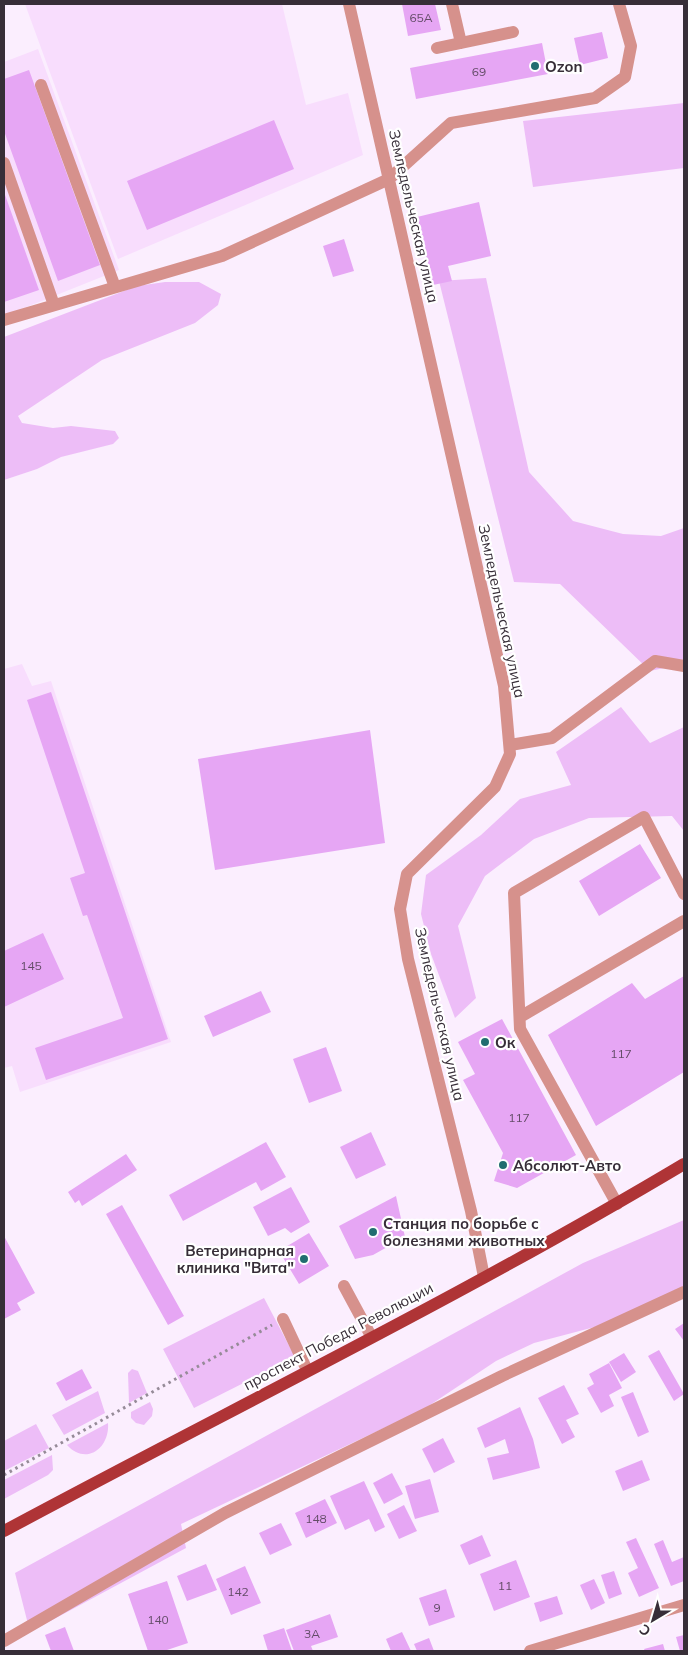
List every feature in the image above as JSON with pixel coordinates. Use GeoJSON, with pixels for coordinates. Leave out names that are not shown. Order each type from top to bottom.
{"type":"FeatureCollection","features":[{"type":"Feature","properties":{"kind":"main road","name":"проспект Победа Революции"},"geometry":{"type":"LineString","coordinates":[[4,1531],[484,1277],[617,1204],[684,1164]]}},
{"type":"Feature","properties":{"kind":"street","name":"Земледельческая улица"},"geometry":{"type":"LineString","coordinates":[[349,4],[504,686],[510,754],[495,787],[407,874],[400,909],[408,959],[471,1211],[484,1277]]}},
{"type":"Feature","properties":{"kind":"street"},"geometry":{"type":"LineString","coordinates":[[452,4],[461,43]]}},
{"type":"Feature","properties":{"kind":"street"},"geometry":{"type":"LineString","coordinates":[[4,320],[222,256],[389,180],[450,122],[595,98],[625,78],[631,46],[619,4]]}},
{"type":"Feature","properties":{"kind":"street"},"geometry":{"type":"LineString","coordinates":[[437,48],[512,32]]}},
{"type":"Feature","properties":{"kind":"street"},"geometry":{"type":"LineString","coordinates":[[41,85],[115,287]]}},
{"type":"Feature","properties":{"kind":"street"},"geometry":{"type":"LineString","coordinates":[[4,163],[54,305]]}},
{"type":"Feature","properties":{"kind":"street"},"geometry":{"type":"LineString","coordinates":[[510,745],[552,738],[655,661],[684,666]]}},
{"type":"Feature","properties":{"kind":"street"},"geometry":{"type":"LineString","coordinates":[[617,1204],[520,1029],[514,892],[644,816],[681,878],[684,894]]}},
{"type":"Feature","properties":{"kind":"street"},"geometry":{"type":"LineString","coordinates":[[520,1017],[684,921]]}},
{"type":"Feature","properties":{"kind":"street"},"geometry":{"type":"LineString","coordinates":[[344,1286],[371,1336]]}},
{"type":"Feature","properties":{"kind":"street"},"geometry":{"type":"LineString","coordinates":[[4,1641],[225,1513],[502,1376],[684,1292]]}},
{"type":"Feature","properties":{"kind":"street"},"geometry":{"type":"LineString","coordinates":[[283,1319],[307,1370]]}},
{"type":"Feature","properties":{"kind":"street"},"geometry":{"type":"LineString","coordinates":[[530,1651],[684,1604]]}},
{"type":"Feature","properties":{"kind":"path"},"geometry":{"type":"LineString","coordinates":[[4,1475],[283,1319]]}},
{"type":"Feature","properties":{"kind":"shaded area"},"geometry":{"type":"Polygon","coordinates":[[[25,4],[282,4],[306,105],[348,93],[363,155],[118,259],[25,4]]]}},
{"type":"Feature","properties":{"kind":"shaded area"},"geometry":{"type":"Polygon","coordinates":[[[38,49],[119,270],[4,316],[4,62],[38,49]]]}},
{"type":"Feature","properties":{"kind":"shaded area"},"geometry":{"type":"Polygon","coordinates":[[[684,103],[684,168],[533,187],[523,121],[684,103]]]}},
{"type":"Feature","properties":{"kind":"shaded area"},"geometry":{"type":"Polygon","coordinates":[[[486,278],[529,472],[573,521],[623,534],[661,536],[684,528],[684,671],[678,665],[650,671],[560,584],[514,582],[439,281],[486,278]]]}},
{"type":"Feature","properties":{"kind":"shaded area"},"geometry":{"type":"Polygon","coordinates":[[[165,282],[199,282],[221,294],[218,305],[195,323],[102,360],[18,416],[22,423],[53,428],[71,426],[115,431],[119,438],[113,444],[61,457],[37,469],[4,480],[4,337],[137,286],[165,282]]]}},
{"type":"Feature","properties":{"kind":"shaded area"},"geometry":{"type":"Polygon","coordinates":[[[22,664],[32,686],[51,681],[171,1042],[20,1092],[12,1066],[4,1068],[4,669],[22,664]]]}},
{"type":"Feature","properties":{"kind":"shaded area"},"geometry":{"type":"Polygon","coordinates":[[[621,707],[650,743],[684,727],[684,831],[672,816],[589,818],[534,839],[485,876],[458,926],[476,998],[455,1018],[431,954],[421,914],[426,875],[481,835],[520,799],[571,785],[556,752],[621,707]]]}},
{"type":"Feature","properties":{"kind":"shaded area"},"geometry":{"type":"Polygon","coordinates":[[[684,1220],[684,1289],[625,1319],[534,1343],[496,1361],[424,1409],[181,1524],[186,1548],[30,1632],[15,1573],[583,1263],[684,1220]]]}},
{"type":"Feature","properties":{"kind":"shaded area"},"geometry":{"type":"Polygon","coordinates":[[[264,1298],[295,1357],[194,1408],[163,1349],[264,1298]]]}},
{"type":"Feature","properties":{"kind":"shaded area"},"geometry":{"type":"Polygon","coordinates":[[[132,1369],[138,1371],[147,1393],[129,1403],[128,1373],[132,1369]]]}},
{"type":"Feature","properties":{"kind":"shaded area"},"geometry":{"type":"Polygon","coordinates":[[[98,1391],[105,1413],[64,1435],[52,1415],[98,1391]]]}},
{"type":"Feature","properties":{"kind":"shaded area"},"geometry":{"type":"Polygon","coordinates":[[[150,1402],[153,1409],[152,1416],[144,1425],[136,1423],[131,1418],[131,1412],[150,1402]]]}},
{"type":"Feature","properties":{"kind":"shaded area"},"geometry":{"type":"Polygon","coordinates":[[[108,1423],[108,1432],[105,1440],[95,1451],[89,1454],[82,1454],[74,1451],[67,1445],[108,1423]]]}},
{"type":"Feature","properties":{"kind":"shaded area"},"geometry":{"type":"Polygon","coordinates":[[[36,1424],[49,1448],[4,1471],[4,1441],[36,1424]]]}},
{"type":"Feature","properties":{"kind":"shaded area"},"geometry":{"type":"Polygon","coordinates":[[[52,1455],[53,1470],[48,1475],[4,1499],[4,1480],[52,1455]]]}},
{"type":"Feature","properties":{"kind":"building"},"geometry":{"type":"Polygon","coordinates":[[[402,4],[435,4],[441,30],[408,36],[402,4]]]}},
{"type":"Feature","properties":{"kind":"building"},"geometry":{"type":"Polygon","coordinates":[[[602,32],[608,58],[580,65],[574,38],[602,32]]]}},
{"type":"Feature","properties":{"kind":"building"},"geometry":{"type":"Polygon","coordinates":[[[542,43],[548,74],[416,99],[410,68],[542,43]]]}},
{"type":"Feature","properties":{"kind":"building"},"geometry":{"type":"Polygon","coordinates":[[[29,70],[100,265],[58,281],[4,131],[4,79],[29,70]]]}},
{"type":"Feature","properties":{"kind":"building"},"geometry":{"type":"Polygon","coordinates":[[[274,120],[294,169],[147,230],[127,181],[274,120]]]}},
{"type":"Feature","properties":{"kind":"building"},"geometry":{"type":"Polygon","coordinates":[[[4,192],[39,290],[4,302],[4,192]]]}},
{"type":"Feature","properties":{"kind":"building"},"geometry":{"type":"Polygon","coordinates":[[[479,202],[491,256],[448,266],[452,281],[433,285],[417,217],[479,202]]]}},
{"type":"Feature","properties":{"kind":"building"},"geometry":{"type":"Polygon","coordinates":[[[344,239],[354,271],[333,277],[323,246],[344,239]]]}},
{"type":"Feature","properties":{"kind":"building"},"geometry":{"type":"Polygon","coordinates":[[[51,692],[168,1039],[46,1080],[35,1048],[123,1018],[87,915],[83,916],[70,878],[85,873],[27,700],[51,692]]]}},
{"type":"Feature","properties":{"kind":"building"},"geometry":{"type":"Polygon","coordinates":[[[370,730],[385,843],[215,870],[198,759],[370,730]]]}},
{"type":"Feature","properties":{"kind":"building"},"geometry":{"type":"Polygon","coordinates":[[[640,844],[661,878],[599,916],[579,881],[640,844]]]}},
{"type":"Feature","properties":{"kind":"building"},"geometry":{"type":"Polygon","coordinates":[[[43,933],[64,979],[4,1007],[4,951],[43,933]]]}},
{"type":"Feature","properties":{"kind":"building"},"geometry":{"type":"Polygon","coordinates":[[[684,976],[684,1072],[596,1126],[548,1035],[632,983],[645,999],[684,976]]]}},
{"type":"Feature","properties":{"kind":"building"},"geometry":{"type":"Polygon","coordinates":[[[261,991],[271,1012],[213,1037],[204,1016],[261,991]]]}},
{"type":"Feature","properties":{"kind":"building","name":"Абсолют-Авто"},"geometry":{"type":"Polygon","coordinates":[[[502,1019],[576,1155],[517,1188],[494,1181],[503,1153],[463,1080],[475,1074],[458,1042],[502,1019]]]}},
{"type":"Feature","properties":{"kind":"building"},"geometry":{"type":"Polygon","coordinates":[[[326,1047],[342,1091],[309,1103],[293,1059],[326,1047]]]}},
{"type":"Feature","properties":{"kind":"building"},"geometry":{"type":"Polygon","coordinates":[[[371,1132],[386,1165],[356,1179],[340,1147],[371,1132]]]}},
{"type":"Feature","properties":{"kind":"building"},"geometry":{"type":"Polygon","coordinates":[[[266,1142],[286,1177],[261,1191],[256,1182],[183,1221],[169,1195],[266,1142]]]}},
{"type":"Feature","properties":{"kind":"building"},"geometry":{"type":"Polygon","coordinates":[[[126,1154],[137,1170],[82,1206],[79,1200],[75,1203],[68,1192],[126,1154]]]}},
{"type":"Feature","properties":{"kind":"building"},"geometry":{"type":"Polygon","coordinates":[[[291,1187],[310,1222],[291,1233],[285,1228],[268,1236],[253,1207],[291,1187]]]}},
{"type":"Feature","properties":{"kind":"building","name":"Станция по борьбе с болезнями животных"},"geometry":{"type":"Polygon","coordinates":[[[396,1196],[405,1237],[373,1255],[355,1259],[339,1226],[396,1196]]]}},
{"type":"Feature","properties":{"kind":"building"},"geometry":{"type":"Polygon","coordinates":[[[122,1205],[184,1316],[168,1325],[106,1214],[122,1205]]]}},
{"type":"Feature","properties":{"kind":"building","name":"Ветеринарная клиника \"Вита\""},"geometry":{"type":"Polygon","coordinates":[[[309,1233],[329,1266],[299,1284],[279,1251],[309,1233]]]}},
{"type":"Feature","properties":{"kind":"building"},"geometry":{"type":"Polygon","coordinates":[[[4,1236],[35,1293],[17,1303],[21,1310],[4,1319],[4,1236]]]}},
{"type":"Feature","properties":{"kind":"building"},"geometry":{"type":"Polygon","coordinates":[[[684,1323],[684,1341],[675,1329],[684,1323]]]}},
{"type":"Feature","properties":{"kind":"building"},"geometry":{"type":"Polygon","coordinates":[[[659,1350],[684,1394],[674,1401],[648,1356],[659,1350]]]}},
{"type":"Feature","properties":{"kind":"building"},"geometry":{"type":"Polygon","coordinates":[[[624,1353],[636,1372],[621,1382],[609,1362],[624,1353]]]}},
{"type":"Feature","properties":{"kind":"building"},"geometry":{"type":"Polygon","coordinates":[[[609,1363],[622,1388],[609,1395],[614,1406],[601,1413],[587,1388],[594,1384],[589,1374],[609,1363]]]}},
{"type":"Feature","properties":{"kind":"building"},"geometry":{"type":"Polygon","coordinates":[[[82,1369],[92,1388],[66,1401],[56,1383],[82,1369]]]}},
{"type":"Feature","properties":{"kind":"building"},"geometry":{"type":"Polygon","coordinates":[[[564,1385],[579,1414],[566,1420],[575,1437],[562,1444],[538,1398],[564,1385]]]}},
{"type":"Feature","properties":{"kind":"building"},"geometry":{"type":"Polygon","coordinates":[[[633,1392],[649,1432],[638,1437],[621,1397],[633,1392]]]}},
{"type":"Feature","properties":{"kind":"building"},"geometry":{"type":"Polygon","coordinates":[[[520,1407],[533,1439],[540,1468],[493,1480],[487,1458],[509,1453],[505,1439],[485,1448],[477,1428],[520,1407]]]}},
{"type":"Feature","properties":{"kind":"building"},"geometry":{"type":"Polygon","coordinates":[[[443,1438],[455,1462],[434,1473],[422,1449],[443,1438]]]}},
{"type":"Feature","properties":{"kind":"building"},"geometry":{"type":"Polygon","coordinates":[[[642,1460],[650,1480],[623,1491],[615,1471],[642,1460]]]}},
{"type":"Feature","properties":{"kind":"building"},"geometry":{"type":"Polygon","coordinates":[[[392,1473],[403,1494],[384,1504],[373,1483],[392,1473]]]}},
{"type":"Feature","properties":{"kind":"building"},"geometry":{"type":"Polygon","coordinates":[[[430,1479],[439,1512],[415,1519],[405,1486],[430,1479]]]}},
{"type":"Feature","properties":{"kind":"building"},"geometry":{"type":"Polygon","coordinates":[[[364,1481],[385,1527],[375,1532],[369,1519],[345,1530],[330,1496],[364,1481]]]}},
{"type":"Feature","properties":{"kind":"building"},"geometry":{"type":"Polygon","coordinates":[[[325,1499],[337,1523],[306,1538],[295,1513],[325,1499]]]}},
{"type":"Feature","properties":{"kind":"building"},"geometry":{"type":"Polygon","coordinates":[[[404,1505],[417,1531],[399,1539],[387,1514],[404,1505]]]}},
{"type":"Feature","properties":{"kind":"building"},"geometry":{"type":"Polygon","coordinates":[[[281,1523],[292,1545],[270,1555],[259,1533],[281,1523]]]}},
{"type":"Feature","properties":{"kind":"building"},"geometry":{"type":"Polygon","coordinates":[[[482,1535],[491,1556],[469,1565],[460,1545],[482,1535]]]}},
{"type":"Feature","properties":{"kind":"building"},"geometry":{"type":"Polygon","coordinates":[[[636,1538],[659,1588],[639,1597],[628,1573],[638,1568],[626,1542],[636,1538]]]}},
{"type":"Feature","properties":{"kind":"building"},"geometry":{"type":"Polygon","coordinates":[[[663,1540],[672,1562],[684,1557],[684,1581],[671,1586],[654,1544],[663,1540]]]}},
{"type":"Feature","properties":{"kind":"building"},"geometry":{"type":"Polygon","coordinates":[[[516,1560],[530,1597],[494,1611],[480,1574],[516,1560]]]}},
{"type":"Feature","properties":{"kind":"building"},"geometry":{"type":"Polygon","coordinates":[[[206,1564],[217,1590],[187,1601],[177,1576],[206,1564]]]}},
{"type":"Feature","properties":{"kind":"building"},"geometry":{"type":"Polygon","coordinates":[[[245,1566],[261,1603],[231,1615],[216,1579],[245,1566]]]}},
{"type":"Feature","properties":{"kind":"building"},"geometry":{"type":"Polygon","coordinates":[[[614,1571],[622,1594],[609,1599],[601,1575],[614,1571]]]}},
{"type":"Feature","properties":{"kind":"building"},"geometry":{"type":"Polygon","coordinates":[[[594,1579],[605,1603],[591,1610],[580,1585],[594,1579]]]}},
{"type":"Feature","properties":{"kind":"building"},"geometry":{"type":"Polygon","coordinates":[[[167,1581],[188,1643],[164,1651],[148,1651],[128,1594],[167,1581]]]}},
{"type":"Feature","properties":{"kind":"building"},"geometry":{"type":"Polygon","coordinates":[[[446,1589],[455,1617],[429,1626],[419,1598],[446,1589]]]}},
{"type":"Feature","properties":{"kind":"building"},"geometry":{"type":"Polygon","coordinates":[[[557,1596],[563,1614],[540,1622],[534,1603],[557,1596]]]}},
{"type":"Feature","properties":{"kind":"building"},"geometry":{"type":"Polygon","coordinates":[[[330,1614],[338,1637],[311,1646],[313,1651],[294,1651],[286,1630],[330,1614]]]}},
{"type":"Feature","properties":{"kind":"building"},"geometry":{"type":"Polygon","coordinates":[[[65,1627],[74,1651],[51,1651],[45,1635],[65,1627]]]}},
{"type":"Feature","properties":{"kind":"building"},"geometry":{"type":"Polygon","coordinates":[[[284,1628],[292,1651],[268,1651],[263,1635],[284,1628]]]}},
{"type":"Feature","properties":{"kind":"building"},"geometry":{"type":"Polygon","coordinates":[[[402,1632],[411,1651],[391,1651],[386,1639],[402,1632]]]}},
{"type":"Feature","properties":{"kind":"building"},"geometry":{"type":"Polygon","coordinates":[[[684,1635],[684,1651],[680,1651],[676,1637],[684,1635]]]}},
{"type":"Feature","properties":{"kind":"building"},"geometry":{"type":"Polygon","coordinates":[[[429,1638],[434,1651],[417,1651],[414,1644],[429,1638]]]}},
{"type":"Feature","properties":{"kind":"building"},"geometry":{"type":"Polygon","coordinates":[[[663,1644],[665,1651],[645,1651],[644,1649],[663,1644]]]}},
{"type":"Feature","properties":{"kind":"place","name":"Ozon"},"geometry":{"type":"Point","coordinates":[535,66]}},
{"type":"Feature","properties":{"kind":"place","name":"Ок"},"geometry":{"type":"Point","coordinates":[485,1042]}},
{"type":"Feature","properties":{"kind":"place","name":"Абсолют-Авто"},"geometry":{"type":"Point","coordinates":[503,1165]}},
{"type":"Feature","properties":{"kind":"place","name":"Станция по борьбе с болезнями животных"},"geometry":{"type":"Point","coordinates":[373,1232]}},
{"type":"Feature","properties":{"kind":"place","name":"Ветеринарная клиника \"Вита\""},"geometry":{"type":"Point","coordinates":[304,1259]}}]}
